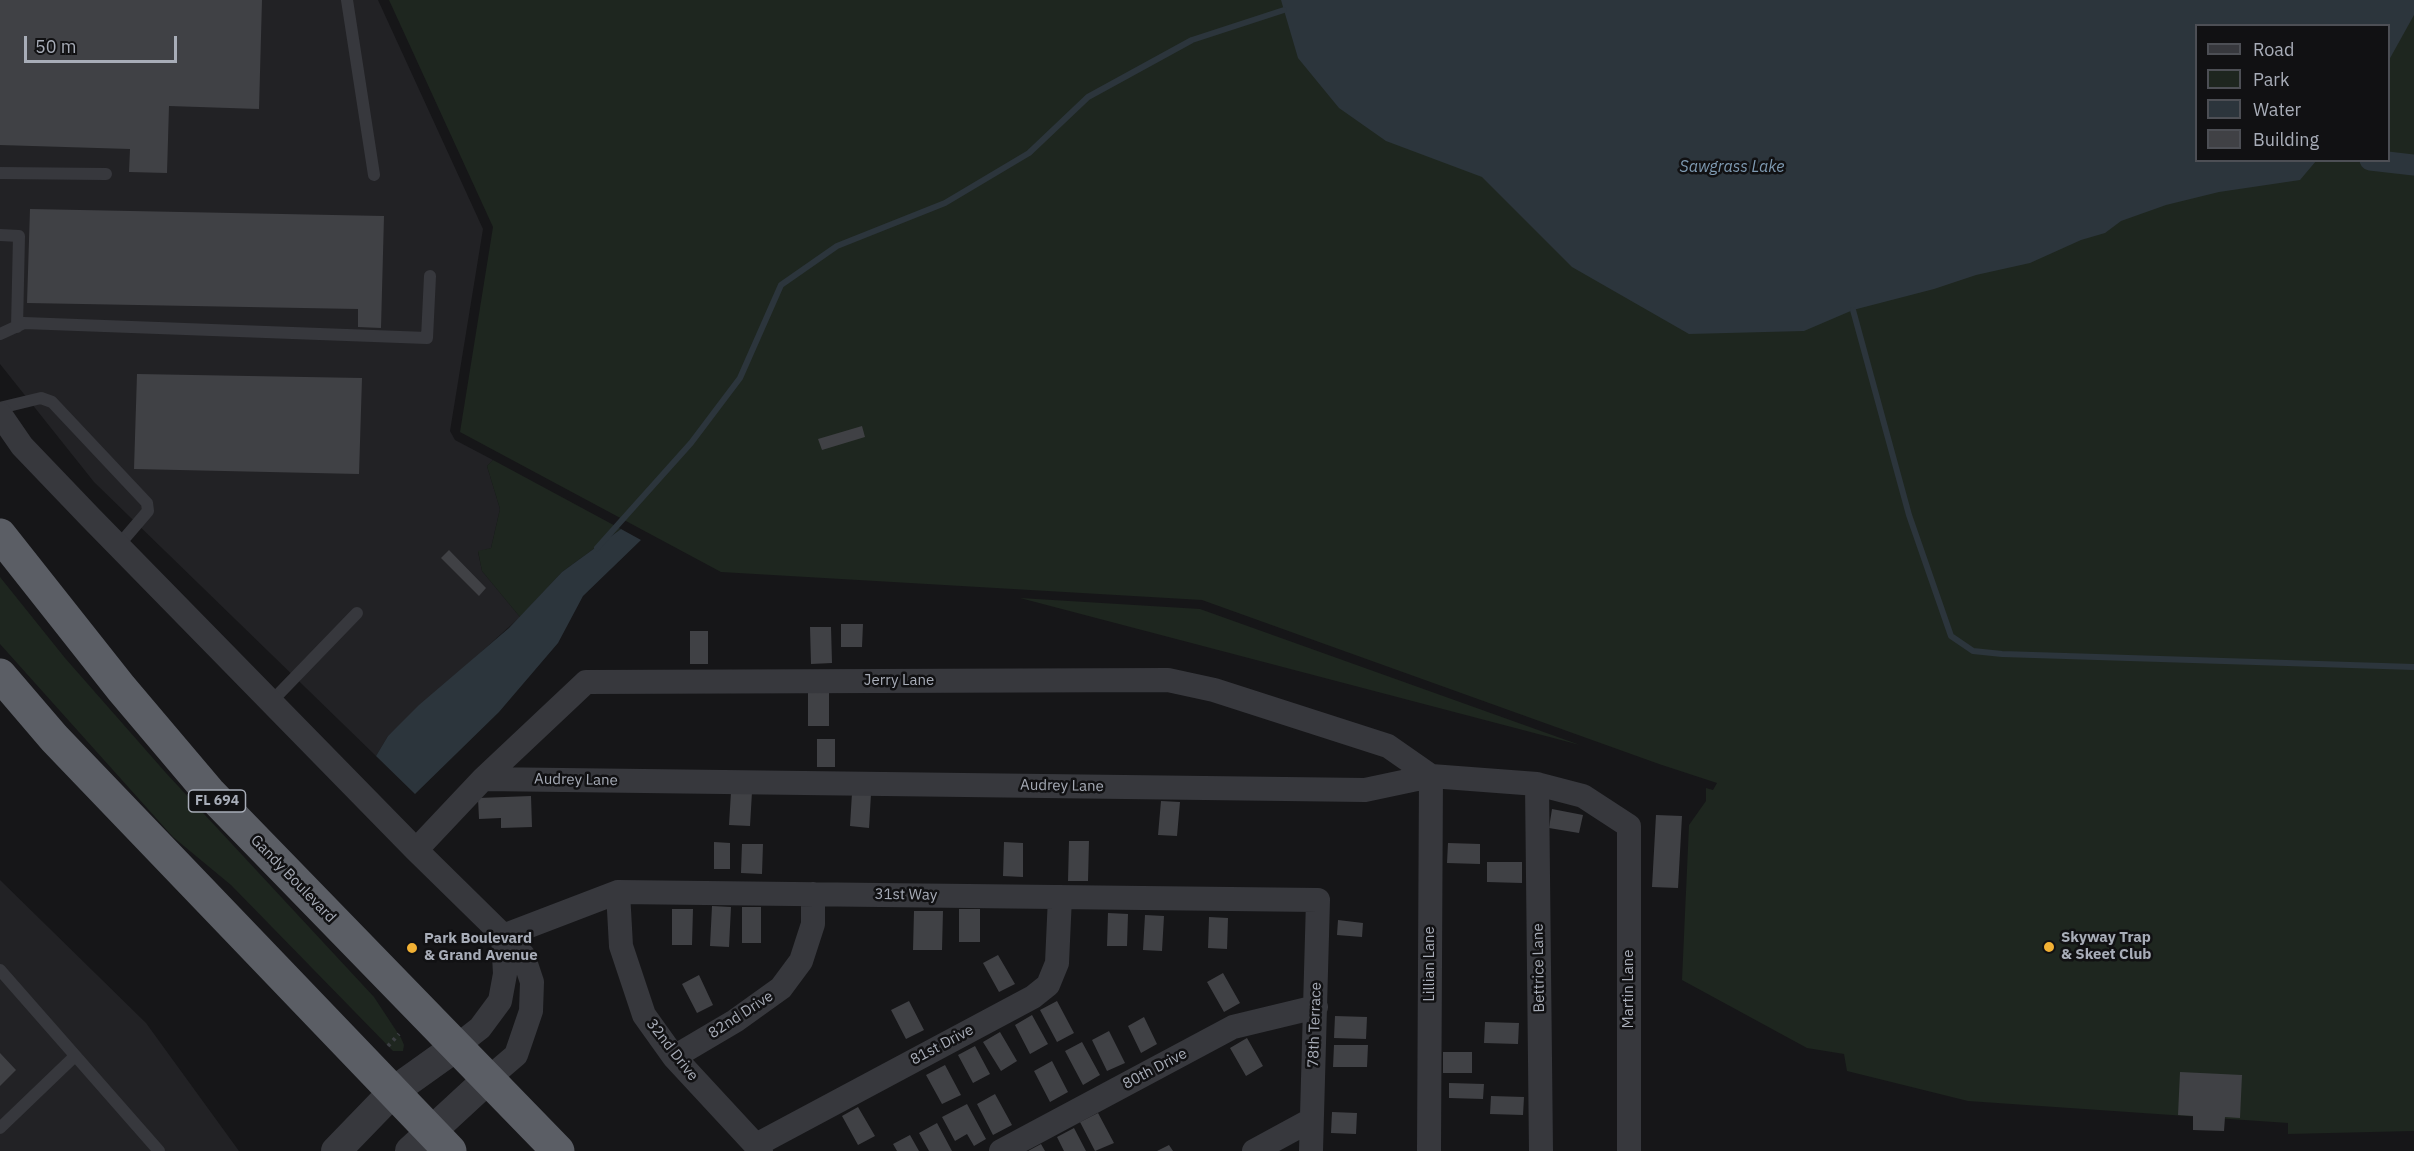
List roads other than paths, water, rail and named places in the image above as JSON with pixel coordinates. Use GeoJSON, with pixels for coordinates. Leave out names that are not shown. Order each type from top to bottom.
{"type":"FeatureCollection","features":[{"type":"Feature","properties":{"kind":"highway","name":"Gandy Boulevard"},"geometry":{"type":"LineString","coordinates":[[0,535],[121,688],[209,792],[558,1151]]}},
{"type":"Feature","properties":{"kind":"highway"},"geometry":{"type":"LineString","coordinates":[[0,675],[54,738],[394,1091],[430,1144]]}},
{"type":"Feature","properties":{"kind":"street"},"geometry":{"type":"LineString","coordinates":[[0,414],[22,446],[118,546],[416,850],[523,955],[532,982],[531,1011],[516,1055],[488,1078],[430,1144]]}},
{"type":"Feature","properties":{"kind":"street","name":"Jerry Lane"},"geometry":{"type":"LineString","coordinates":[[416,850],[483,778],[586,682],[1168,680],[1214,690],[1388,746],[1431,776]]}},
{"type":"Feature","properties":{"kind":"street","name":"Audrey Lane"},"geometry":{"type":"LineString","coordinates":[[483,778],[1365,790],[1431,776],[1537,784],[1583,796],[1629,826]]}},
{"type":"Feature","properties":{"kind":"street","name":"Lillian Lane"},"geometry":{"type":"LineString","coordinates":[[1429,1151],[1431,776]]}},
{"type":"Feature","properties":{"kind":"street","name":"Bettrice Lane"},"geometry":{"type":"LineString","coordinates":[[1537,784],[1541,1151]]}},
{"type":"Feature","properties":{"kind":"street","name":"Martin Lane"},"geometry":{"type":"LineString","coordinates":[[1629,826],[1629,1151]]}},
{"type":"Feature","properties":{"kind":"street","name":"31st Way"},"geometry":{"type":"LineString","coordinates":[[503,936],[618,892],[1318,900]]}},
{"type":"Feature","properties":{"kind":"street","name":"32nd Drive"},"geometry":{"type":"LineString","coordinates":[[618,892],[621,946],[645,1015],[674,1057],[758,1148]]}},
{"type":"Feature","properties":{"kind":"street","name":"82nd Drive"},"geometry":{"type":"LineString","coordinates":[[674,1057],[735,1021],[781,988],[801,961],[813,924],[813,894]]}},
{"type":"Feature","properties":{"kind":"street","name":"81st Drive"},"geometry":{"type":"LineString","coordinates":[[758,1148],[1033,997],[1048,984],[1057,963],[1060,897]]}},
{"type":"Feature","properties":{"kind":"street","name":"78th Terrace"},"geometry":{"type":"LineString","coordinates":[[1311,1151],[1318,900]]}},
{"type":"Feature","properties":{"kind":"street"},"geometry":{"type":"LineString","coordinates":[[336,1151],[394,1091],[480,1028],[500,1000],[505,974],[503,936]]}},
{"type":"Feature","properties":{"kind":"street","name":"80th Drive"},"geometry":{"type":"LineString","coordinates":[[1000,1151],[1233,1028],[1316,1007]]}},
{"type":"Feature","properties":{"kind":"street"},"geometry":{"type":"LineString","coordinates":[[1254,1151],[1311,1120]]}},
{"type":"Feature","properties":{"kind":"lane"},"geometry":{"type":"LineString","coordinates":[[347,0],[374,175]]}},
{"type":"Feature","properties":{"kind":"lane"},"geometry":{"type":"LineString","coordinates":[[0,173],[106,174]]}},
{"type":"Feature","properties":{"kind":"lane"},"geometry":{"type":"LineString","coordinates":[[0,235],[19,236],[16,327]]}},
{"type":"Feature","properties":{"kind":"lane"},"geometry":{"type":"LineString","coordinates":[[0,334],[24,323],[427,338],[430,276]]}},
{"type":"Feature","properties":{"kind":"lane"},"geometry":{"type":"LineString","coordinates":[[0,408],[41,398],[52,402],[147,503],[148,511],[118,546]]}},
{"type":"Feature","properties":{"kind":"lane"},"geometry":{"type":"LineString","coordinates":[[271,702],[357,613]]}},
{"type":"Feature","properties":{"kind":"lane"},"geometry":{"type":"LineString","coordinates":[[0,970],[159,1151]]}},
{"type":"Feature","properties":{"kind":"lane"},"geometry":{"type":"LineString","coordinates":[[0,1128],[75,1056]]}},
{"type":"Feature","properties":{"kind":"water","name":"Sawgrass Lake"},"geometry":{"type":"Polygon","coordinates":[[[1281,0],[2414,0],[2414,15],[2390,58],[2390,24],[2195,24],[2195,162],[2315,162],[2300,180],[2219,192],[2166,205],[2121,221],[2105,233],[2081,240],[2030,263],[1976,275],[1934,289],[1853,310],[1804,331],[1689,334],[1572,267],[1482,177],[1386,141],[1339,108],[1298,58],[1281,0]]]}},
{"type":"Feature","properties":{"kind":"water"},"geometry":{"type":"Polygon","coordinates":[[[621,529],[641,540],[583,596],[558,643],[499,712],[415,794],[376,756],[388,736],[419,705],[509,628],[562,572],[621,529]]]}},
{"type":"Feature","properties":{"kind":"waterway"},"geometry":{"type":"LineString","coordinates":[[597,548],[691,443],[740,378],[781,285],[837,246],[945,203],[1029,153],[1088,97],[1192,40],[1284,10]]}},
{"type":"Feature","properties":{"kind":"waterway"},"geometry":{"type":"LineString","coordinates":[[2388,162],[2414,165]]}},
{"type":"Feature","properties":{"kind":"waterway"},"geometry":{"type":"LineString","coordinates":[[1853,310],[1909,515],[1951,636],[1973,651],[2002,654],[2414,667]]}},
{"type":"Feature","properties":{"kind":"place","name":"Skyway Trap & Skeet Club"},"geometry":{"type":"Point","coordinates":[2049,947]}},
{"type":"Feature","properties":{"kind":"place","name":"Park Boulevard & Grand Avenue"},"geometry":{"type":"Point","coordinates":[412,948]}}]}
